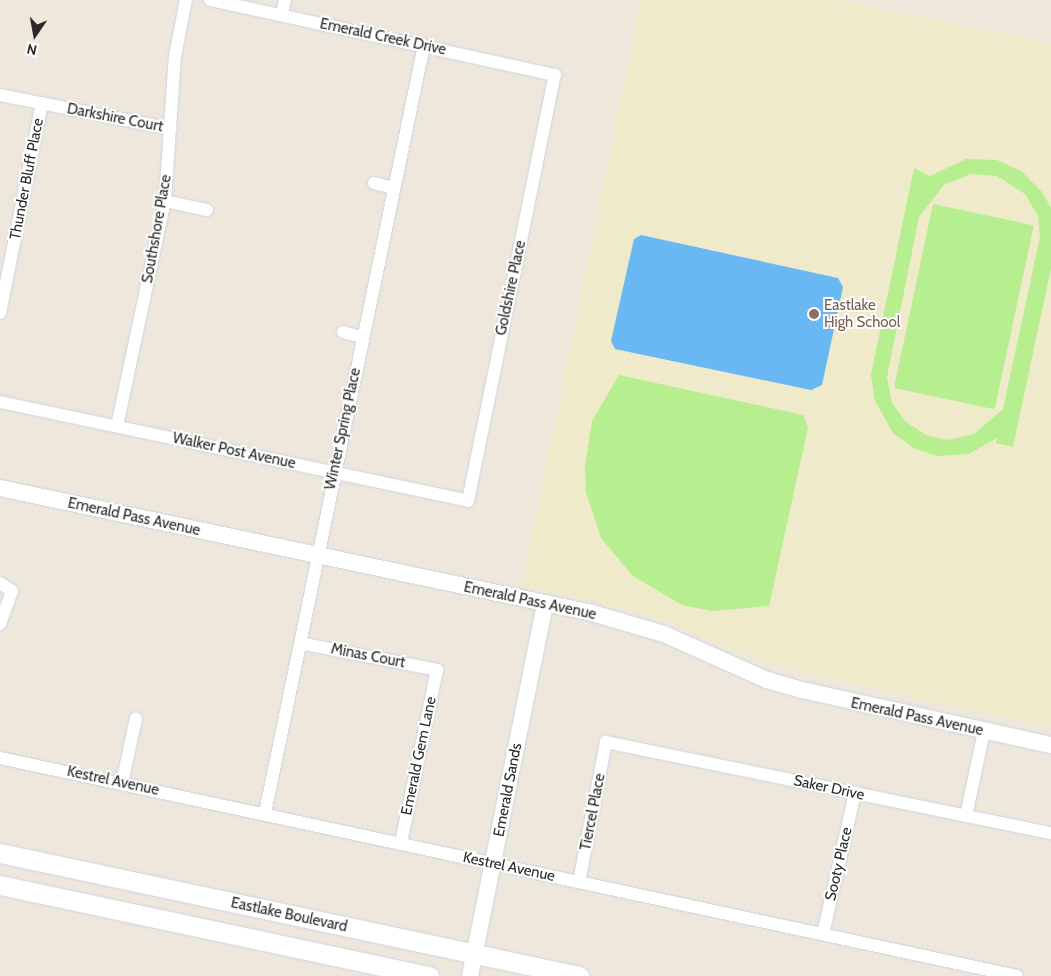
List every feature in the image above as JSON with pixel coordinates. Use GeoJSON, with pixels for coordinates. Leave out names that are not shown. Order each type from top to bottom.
{"type":"FeatureCollection","features":[{"type":"Feature","properties":{"kind":"main road","name":"Eastlake Boulevard"},"geometry":{"type":"LineString","coordinates":[[0,853],[579,976]]}},
{"type":"Feature","properties":{"kind":"main road","name":"Eastlake Boulevard"},"geometry":{"type":"LineString","coordinates":[[0,884],[429,976]]}},
{"type":"Feature","properties":{"kind":"street","name":"Southshore Place"},"geometry":{"type":"LineString","coordinates":[[117,426],[165,201],[175,56],[186,0]]}},
{"type":"Feature","properties":{"kind":"street","name":"Emerald Creek Drive"},"geometry":{"type":"LineString","coordinates":[[210,0],[555,75]]}},
{"type":"Feature","properties":{"kind":"street"},"geometry":{"type":"LineString","coordinates":[[282,15],[285,0]]}},
{"type":"Feature","properties":{"kind":"street","name":"Winter Spring Place"},"geometry":{"type":"LineString","coordinates":[[265,813],[334,472],[424,45]]}},
{"type":"Feature","properties":{"kind":"street","name":"Goldshire Place"},"geometry":{"type":"LineString","coordinates":[[468,501],[555,75]]}},
{"type":"Feature","properties":{"kind":"street","name":"Darkshire Court"},"geometry":{"type":"LineString","coordinates":[[0,95],[170,129]]}},
{"type":"Feature","properties":{"kind":"street","name":"Thunder Bluff Place"},"geometry":{"type":"LineString","coordinates":[[0,313],[42,103]]}},
{"type":"Feature","properties":{"kind":"street"},"geometry":{"type":"LineString","coordinates":[[374,183],[394,188]]}},
{"type":"Feature","properties":{"kind":"street"},"geometry":{"type":"LineString","coordinates":[[165,201],[207,210]]}},
{"type":"Feature","properties":{"kind":"street"},"geometry":{"type":"LineString","coordinates":[[343,332],[362,337]]}},
{"type":"Feature","properties":{"kind":"street","name":"Walker Post Avenue"},"geometry":{"type":"LineString","coordinates":[[0,402],[468,501]]}},
{"type":"Feature","properties":{"kind":"street","name":"Emerald Pass Avenue"},"geometry":{"type":"LineString","coordinates":[[0,488],[545,603],[664,634],[775,683],[1051,745]]}},
{"type":"Feature","properties":{"kind":"street"},"geometry":{"type":"LineString","coordinates":[[0,583],[12,591],[0,624]]}},
{"type":"Feature","properties":{"kind":"street","name":"Emerald Sands"},"geometry":{"type":"LineString","coordinates":[[470,976],[545,603]]}},
{"type":"Feature","properties":{"kind":"street","name":"Minas Court"},"geometry":{"type":"LineString","coordinates":[[300,643],[437,670]]}},
{"type":"Feature","properties":{"kind":"street","name":"Emerald Gem Lane"},"geometry":{"type":"LineString","coordinates":[[400,843],[437,670]]}},
{"type":"Feature","properties":{"kind":"street"},"geometry":{"type":"LineString","coordinates":[[122,783],[136,718]]}},
{"type":"Feature","properties":{"kind":"street"},"geometry":{"type":"LineString","coordinates":[[966,816],[984,731]]}},
{"type":"Feature","properties":{"kind":"street","name":"Saker Drive"},"geometry":{"type":"LineString","coordinates":[[606,742],[1051,833]]}},
{"type":"Feature","properties":{"kind":"street","name":"Tiercel Place"},"geometry":{"type":"LineString","coordinates":[[579,882],[606,742]]}},
{"type":"Feature","properties":{"kind":"street","name":"Kestrel Avenue"},"geometry":{"type":"LineString","coordinates":[[0,758],[265,813],[492,864],[1017,976]]}},
{"type":"Feature","properties":{"kind":"street","name":"Sooty Place"},"geometry":{"type":"LineString","coordinates":[[823,934],[855,793]]}},
{"type":"Feature","properties":{"kind":"shaded area","name":"Eastlake High School"},"geometry":{"type":"Polygon","coordinates":[[[641,0],[835,0],[1051,43],[1051,728],[792,670],[726,648],[668,620],[522,585],[641,0]]]}},
{"type":"Feature","properties":{"kind":"green space"},"geometry":{"type":"Polygon","coordinates":[[[966,159],[997,160],[1022,172],[1042,192],[1051,208],[1051,268],[1013,447],[996,443],[997,438],[969,454],[937,456],[914,448],[893,433],[875,401],[871,375],[914,168],[930,176],[966,159]],[[971,174],[944,185],[919,217],[887,377],[892,403],[906,422],[926,435],[947,440],[974,434],[1003,409],[1040,237],[1038,216],[1025,194],[997,176],[971,174]]]}},
{"type":"Feature","properties":{"kind":"green space"},"geometry":{"type":"Polygon","coordinates":[[[933,204],[1034,225],[995,409],[894,388],[933,204]]]}},
{"type":"Feature","properties":{"kind":"green space"},"geometry":{"type":"Polygon","coordinates":[[[619,375],[803,415],[808,428],[769,606],[712,611],[682,605],[633,576],[601,538],[586,492],[585,467],[592,421],[619,375]]]}},
{"type":"Feature","properties":{"kind":"water"},"geometry":{"type":"Polygon","coordinates":[[[641,235],[838,278],[843,287],[822,385],[811,390],[615,349],[611,341],[634,239],[641,235]]]}},
{"type":"Feature","properties":{"kind":"place","name":"Eastlake High School"},"geometry":{"type":"Point","coordinates":[814,314]}}]}
